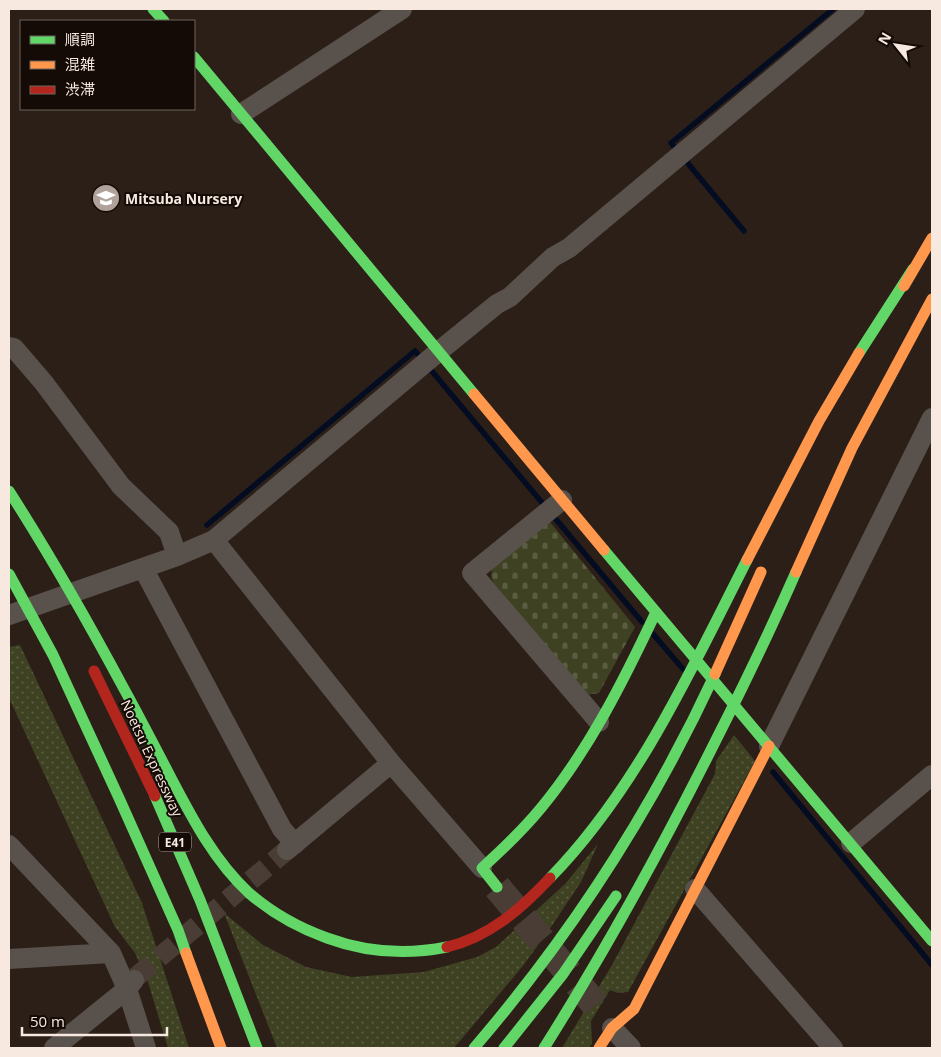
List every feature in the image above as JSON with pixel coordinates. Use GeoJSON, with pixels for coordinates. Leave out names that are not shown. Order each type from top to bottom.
{"type":"FeatureCollection","features":[{"type":"Feature","properties":{"kind":"main road"},"geometry":{"type":"LineString","coordinates":[[153,9],[163,20]]}},
{"type":"Feature","properties":{"kind":"main road"},"geometry":{"type":"LineString","coordinates":[[195,58],[438,352],[932,941]]}},
{"type":"Feature","properties":{"kind":"main road"},"geometry":{"type":"LineString","coordinates":[[9,491],[38,534],[217,857],[239,883],[271,909],[299,925],[332,940],[364,949],[432,950],[466,941],[496,925],[524,905],[554,876],[615,801],[646,751],[679,691],[827,406],[869,335],[932,238]]}},
{"type":"Feature","properties":{"kind":"main road"},"geometry":{"type":"LineString","coordinates":[[849,392],[913,269]]}},
{"type":"Feature","properties":{"kind":"main road"},"geometry":{"type":"LineString","coordinates":[[544,1048],[597,964],[674,823],[718,727],[797,569],[829,496],[890,376],[932,299]]}},
{"type":"Feature","properties":{"kind":"main road"},"geometry":{"type":"LineString","coordinates":[[474,1048],[536,973],[576,918],[640,816],[672,761],[699,708],[766,561]]}},
{"type":"Feature","properties":{"kind":"main road","name":"E41"},"geometry":{"type":"LineString","coordinates":[[9,574],[53,655],[120,798],[178,930],[221,1048]]}},
{"type":"Feature","properties":{"kind":"main road"},"geometry":{"type":"LineString","coordinates":[[51,592],[60,608]]}},
{"type":"Feature","properties":{"kind":"main road"},"geometry":{"type":"LineString","coordinates":[[497,887],[482,868],[508,843],[547,800],[599,722],[637,653],[656,612]]}},
{"type":"Feature","properties":{"kind":"main road","name":"Noetsu Expressway"},"geometry":{"type":"LineString","coordinates":[[88,659],[153,790],[200,900],[257,1048]]}},
{"type":"Feature","properties":{"kind":"main road"},"geometry":{"type":"LineString","coordinates":[[652,840],[718,727]]}},
{"type":"Feature","properties":{"kind":"main road"},"geometry":{"type":"LineString","coordinates":[[599,1048],[610,1024],[634,1009],[769,746]]}},
{"type":"Feature","properties":{"kind":"main road"},"geometry":{"type":"LineString","coordinates":[[504,1048],[571,963],[623,886]]}},
{"type":"Feature","properties":{"kind":"street"},"geometry":{"type":"LineString","coordinates":[[242,114],[402,9]]}},
{"type":"Feature","properties":{"kind":"street"},"geometry":{"type":"LineString","coordinates":[[9,615],[177,556],[214,540],[438,352],[497,304],[510,297],[553,257],[569,248],[855,9]]}},
{"type":"Feature","properties":{"kind":"street"},"geometry":{"type":"LineString","coordinates":[[9,347],[14,348],[44,383],[121,486],[169,532],[177,556]]}},
{"type":"Feature","properties":{"kind":"street"},"geometry":{"type":"LineString","coordinates":[[769,746],[932,418]]}},
{"type":"Feature","properties":{"kind":"street"},"geometry":{"type":"LineString","coordinates":[[562,500],[472,574],[599,722]]}},
{"type":"Feature","properties":{"kind":"street"},"geometry":{"type":"LineString","coordinates":[[214,540],[391,763],[482,868]]}},
{"type":"Feature","properties":{"kind":"street"},"geometry":{"type":"LineString","coordinates":[[143,568],[291,847],[391,763]]}},
{"type":"Feature","properties":{"kind":"street"},"geometry":{"type":"LineString","coordinates":[[851,843],[932,775]]}},
{"type":"Feature","properties":{"kind":"street"},"geometry":{"type":"LineString","coordinates":[[9,845],[111,953],[131,983],[146,1048]]}},
{"type":"Feature","properties":{"kind":"street"},"geometry":{"type":"LineString","coordinates":[[695,889],[833,1048]]}},
{"type":"Feature","properties":{"kind":"street"},"geometry":{"type":"LineString","coordinates":[[9,959],[111,953]]}},
{"type":"Feature","properties":{"kind":"street"},"geometry":{"type":"LineString","coordinates":[[54,1048],[131,983]]}},
{"type":"Feature","properties":{"kind":"street"},"geometry":{"type":"LineString","coordinates":[[610,1024],[630,1048]]}},
{"type":"Feature","properties":{"kind":"green space"},"geometry":{"type":"Polygon","coordinates":[[[550,522],[635,627],[599,693],[586,695],[493,582],[491,576],[492,568],[550,522]]]}},
{"type":"Feature","properties":{"kind":"green space"},"geometry":{"type":"Polygon","coordinates":[[[20,645],[142,903],[189,1048],[168,1048],[148,982],[135,953],[115,927],[9,698],[9,647],[20,645]]]}},
{"type":"Feature","properties":{"kind":"green space"},"geometry":{"type":"Polygon","coordinates":[[[734,735],[755,761],[628,992],[618,993],[610,990],[591,1021],[592,1044],[589,1048],[562,1048],[612,965],[715,774],[716,761],[734,735]]]}},
{"type":"Feature","properties":{"kind":"green space"},"geometry":{"type":"Polygon","coordinates":[[[598,844],[581,882],[549,930],[522,967],[454,1048],[277,1048],[224,913],[263,945],[306,967],[352,977],[424,972],[477,957],[496,947],[565,884],[598,844]]]}},
{"type":"Feature","properties":{"kind":"waterway"},"geometry":{"type":"LineString","coordinates":[[744,231],[671,143],[833,9]]}},
{"type":"Feature","properties":{"kind":"waterway"},"geometry":{"type":"LineString","coordinates":[[207,525],[415,351],[642,622]]}},
{"type":"Feature","properties":{"kind":"waterway"},"geometry":{"type":"LineString","coordinates":[[653,634],[683,669]]}},
{"type":"Feature","properties":{"kind":"waterway"},"geometry":{"type":"LineString","coordinates":[[773,772],[932,965]]}},
{"type":"Feature","properties":{"kind":"tunnel"},"geometry":{"type":"LineString","coordinates":[[136,977],[287,850]]}},
{"type":"Feature","properties":{"kind":"tunnel"},"geometry":{"type":"LineString","coordinates":[[497,887],[598,1008]]}},
{"type":"Feature","properties":{"kind":"traffic: fast"},"geometry":{"type":"LineString","coordinates":[[153,9],[163,20]]}},
{"type":"Feature","properties":{"kind":"traffic: fast"},"geometry":{"type":"LineString","coordinates":[[195,58],[474,394]]}},
{"type":"Feature","properties":{"kind":"traffic: fast"},"geometry":{"type":"LineString","coordinates":[[859,353],[913,269]]}},
{"type":"Feature","properties":{"kind":"traffic: fast"},"geometry":{"type":"LineString","coordinates":[[9,491],[82,612],[195,822],[214,852],[236,880],[249,893],[286,919],[341,943],[386,951],[417,951],[447,947]]}},
{"type":"Feature","properties":{"kind":"traffic: fast"},"geometry":{"type":"LineString","coordinates":[[604,550],[932,941]]}},
{"type":"Feature","properties":{"kind":"traffic: fast"},"geometry":{"type":"LineString","coordinates":[[550,878],[610,806],[636,767],[705,644],[747,560]]}},
{"type":"Feature","properties":{"kind":"traffic: fast"},"geometry":{"type":"LineString","coordinates":[[544,1048],[612,935],[676,819],[747,678],[796,572]]}},
{"type":"Feature","properties":{"kind":"traffic: fast"},"geometry":{"type":"LineString","coordinates":[[9,574],[53,655],[178,930],[186,953]]}},
{"type":"Feature","properties":{"kind":"traffic: fast"},"geometry":{"type":"LineString","coordinates":[[497,887],[482,868],[534,816],[575,762],[618,689],[656,612]]}},
{"type":"Feature","properties":{"kind":"traffic: fast"},"geometry":{"type":"LineString","coordinates":[[474,1048],[544,961],[608,869],[665,774],[715,674]]}},
{"type":"Feature","properties":{"kind":"traffic: fast"},"geometry":{"type":"LineString","coordinates":[[155,796],[200,900],[257,1048]]}},
{"type":"Feature","properties":{"kind":"traffic: fast"},"geometry":{"type":"LineString","coordinates":[[504,1048],[563,974],[616,896]]}},
{"type":"Feature","properties":{"kind":"traffic: slow"},"geometry":{"type":"LineString","coordinates":[[904,286],[932,238]]}},
{"type":"Feature","properties":{"kind":"traffic: slow"},"geometry":{"type":"LineString","coordinates":[[796,572],[852,448],[932,299]]}},
{"type":"Feature","properties":{"kind":"traffic: slow"},"geometry":{"type":"LineString","coordinates":[[747,560],[819,421],[859,353]]}},
{"type":"Feature","properties":{"kind":"traffic: slow"},"geometry":{"type":"LineString","coordinates":[[474,394],[604,550]]}},
{"type":"Feature","properties":{"kind":"traffic: slow"},"geometry":{"type":"LineString","coordinates":[[715,674],[761,572]]}},
{"type":"Feature","properties":{"kind":"traffic: slow"},"geometry":{"type":"LineString","coordinates":[[599,1048],[612,1028],[634,1009],[769,746]]}},
{"type":"Feature","properties":{"kind":"traffic: slow"},"geometry":{"type":"LineString","coordinates":[[186,953],[221,1048]]}},
{"type":"Feature","properties":{"kind":"traffic: jam"},"geometry":{"type":"LineString","coordinates":[[94,671],[155,796]]}},
{"type":"Feature","properties":{"kind":"traffic: jam"},"geometry":{"type":"LineString","coordinates":[[447,947],[490,929],[516,911],[550,878]]}},
{"type":"Feature","properties":{"kind":"place","name":"Mitsuba Nursery"},"geometry":{"type":"Point","coordinates":[106,198]}}]}
